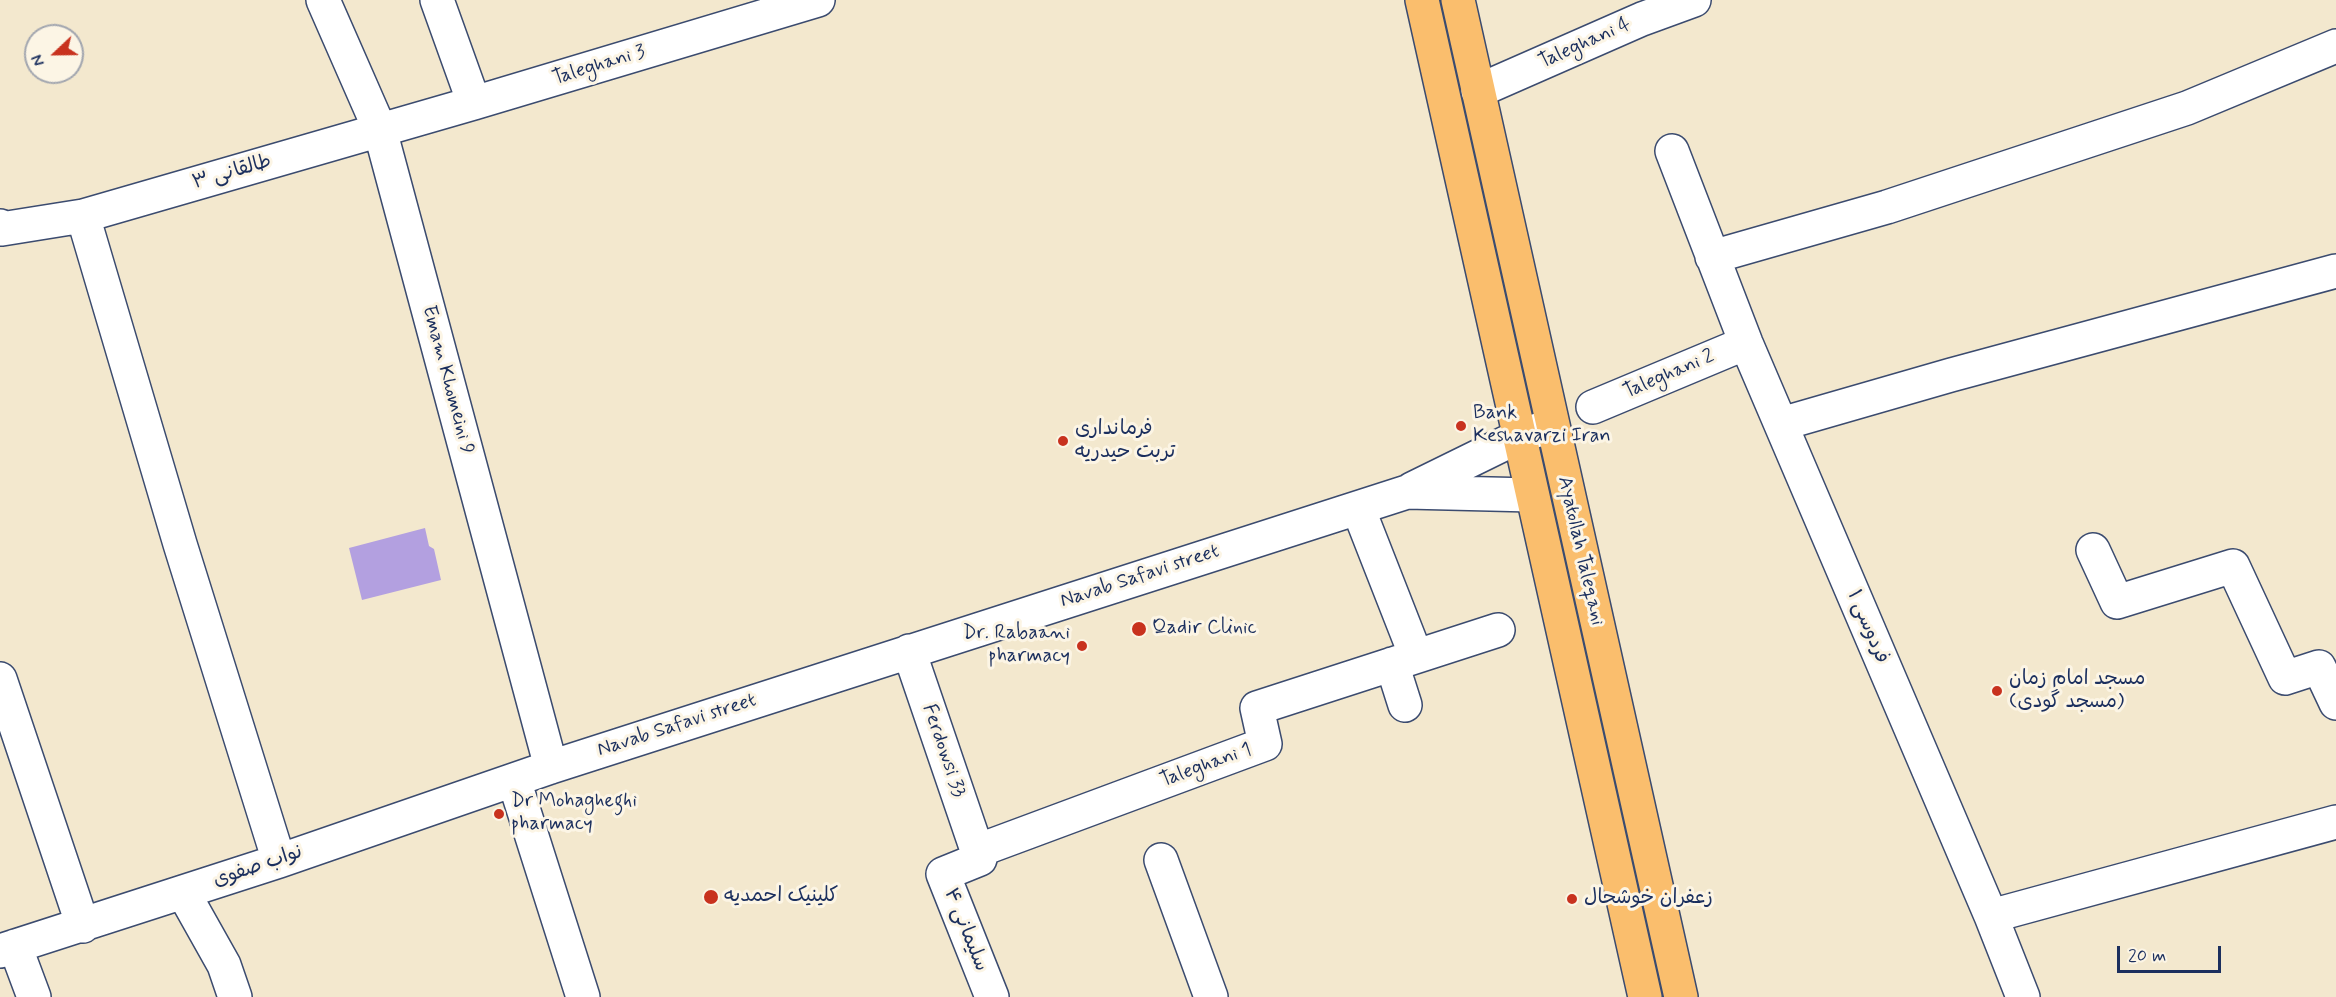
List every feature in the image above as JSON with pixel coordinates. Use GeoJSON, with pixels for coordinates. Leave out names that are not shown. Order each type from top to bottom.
{"type":"FeatureCollection","features":[{"type":"Feature","properties":{"kind":"main road","name":"Ayatollah Taleqani"},"geometry":{"type":"LineString","coordinates":[[1422,0],[1645,997]]}},
{"type":"Feature","properties":{"kind":"main road","name":"Ayatollah Taleqani"},"geometry":{"type":"LineString","coordinates":[[1458,0],[1681,997]]}},
{"type":"Feature","properties":{"kind":"street","name":"Emam Khomeini 9"},"geometry":{"type":"LineString","coordinates":[[323,0],[380,130],[551,767]]}},
{"type":"Feature","properties":{"kind":"street"},"geometry":{"type":"LineString","coordinates":[[436,0],[474,103]]}},
{"type":"Feature","properties":{"kind":"street","name":"Taleghani 3"},"geometry":{"type":"LineString","coordinates":[[380,130],[474,103],[767,7],[818,0]]}},
{"type":"Feature","properties":{"kind":"street","name":"Taleghani 4"},"geometry":{"type":"LineString","coordinates":[[1478,91],[1642,19],[1694,0]]}},
{"type":"Feature","properties":{"kind":"street"},"geometry":{"type":"LineString","coordinates":[[1712,257],[1887,207],[2187,108],[2336,46]]}},
{"type":"Feature","properties":{"kind":"street","name":"طالقانی ۳"},"geometry":{"type":"LineString","coordinates":[[0,226],[2,229],[84,216],[380,130]]}},
{"type":"Feature","properties":{"kind":"street","name":"فردوسی ۱"},"geometry":{"type":"LineString","coordinates":[[1672,151],[1746,343],[1991,916],[2023,997]]}},
{"type":"Feature","properties":{"kind":"street"},"geometry":{"type":"LineString","coordinates":[[84,216],[180,544],[279,861]]}},
{"type":"Feature","properties":{"kind":"street"},"geometry":{"type":"LineString","coordinates":[[1781,424],[1950,375],[2336,271]]}},
{"type":"Feature","properties":{"kind":"street","name":"Taleghani 2"},"geometry":{"type":"LineString","coordinates":[[1593,407],[1746,343]]}},
{"type":"Feature","properties":{"kind":"street"},"geometry":{"type":"LineString","coordinates":[[1407,492],[1520,436],[1552,425]]}},
{"type":"Feature","properties":{"kind":"street","name":"Navab Safavi street"},"geometry":{"type":"LineString","coordinates":[[514,780],[1407,492],[1532,495]]}},
{"type":"Feature","properties":{"kind":"street"},"geometry":{"type":"LineString","coordinates":[[1358,508],[1404,660],[1405,705]]}},
{"type":"Feature","properties":{"kind":"street"},"geometry":{"type":"LineString","coordinates":[[2093,550],[2117,602],[2233,566],[2284,678],[2319,667],[2336,703]]}},
{"type":"Feature","properties":{"kind":"street","name":"Taleghani 1"},"geometry":{"type":"LineString","coordinates":[[977,851],[1265,744],[1257,708],[1498,630]]}},
{"type":"Feature","properties":{"kind":"street","name":"Ferdowsi 33"},"geometry":{"type":"LineString","coordinates":[[909,651],[977,851]]}},
{"type":"Feature","properties":{"kind":"street"},"geometry":{"type":"LineString","coordinates":[[0,680],[82,926]]}},
{"type":"Feature","properties":{"kind":"street"},"geometry":{"type":"LineString","coordinates":[[514,780],[583,997]]}},
{"type":"Feature","properties":{"kind":"street","name":"نواب صفوی"},"geometry":{"type":"LineString","coordinates":[[8,949],[279,861],[514,780]]}},
{"type":"Feature","properties":{"kind":"street"},"geometry":{"type":"LineString","coordinates":[[1991,916],[2336,822]]}},
{"type":"Feature","properties":{"kind":"street","name":"سلیمانی ۴"},"geometry":{"type":"LineString","coordinates":[[977,851],[980,859],[943,874],[992,997]]}},
{"type":"Feature","properties":{"kind":"street"},"geometry":{"type":"LineString","coordinates":[[1161,860],[1211,997]]}},
{"type":"Feature","properties":{"kind":"street"},"geometry":{"type":"LineString","coordinates":[[183,892],[224,965],[235,997]]}},
{"type":"Feature","properties":{"kind":"street"},"geometry":{"type":"LineString","coordinates":[[8,949],[34,997]]}},
{"type":"Feature","properties":{"kind":"building"},"geometry":{"type":"Polygon","coordinates":[[[425,528],[429,546],[434,549],[441,580],[362,600],[349,548],[425,528]]]}},
{"type":"Feature","properties":{"kind":"place","name":"Bank Keshavarzi Iran"},"geometry":{"type":"Point","coordinates":[1461,426]}},
{"type":"Feature","properties":{"kind":"place","name":"فرمانداری تربت حیدریه"},"geometry":{"type":"Point","coordinates":[1063,441]}},
{"type":"Feature","properties":{"kind":"place","name":"Qadir Clinic"},"geometry":{"type":"Point","coordinates":[1139,629]}},
{"type":"Feature","properties":{"kind":"place","name":"Dr. Rabaani pharmacy"},"geometry":{"type":"Point","coordinates":[1082,646]}},
{"type":"Feature","properties":{"kind":"place","name":"مسجد امام زمان (مسجد گودی)"},"geometry":{"type":"Point","coordinates":[1997,691]}},
{"type":"Feature","properties":{"kind":"place","name":"Dr Mohagheghi pharmacy"},"geometry":{"type":"Point","coordinates":[499,814]}},
{"type":"Feature","properties":{"kind":"place","name":"کلینیک احمدیه"},"geometry":{"type":"Point","coordinates":[711,897]}},
{"type":"Feature","properties":{"kind":"place","name":"زعفران خوشحال"},"geometry":{"type":"Point","coordinates":[1572,899]}}]}
